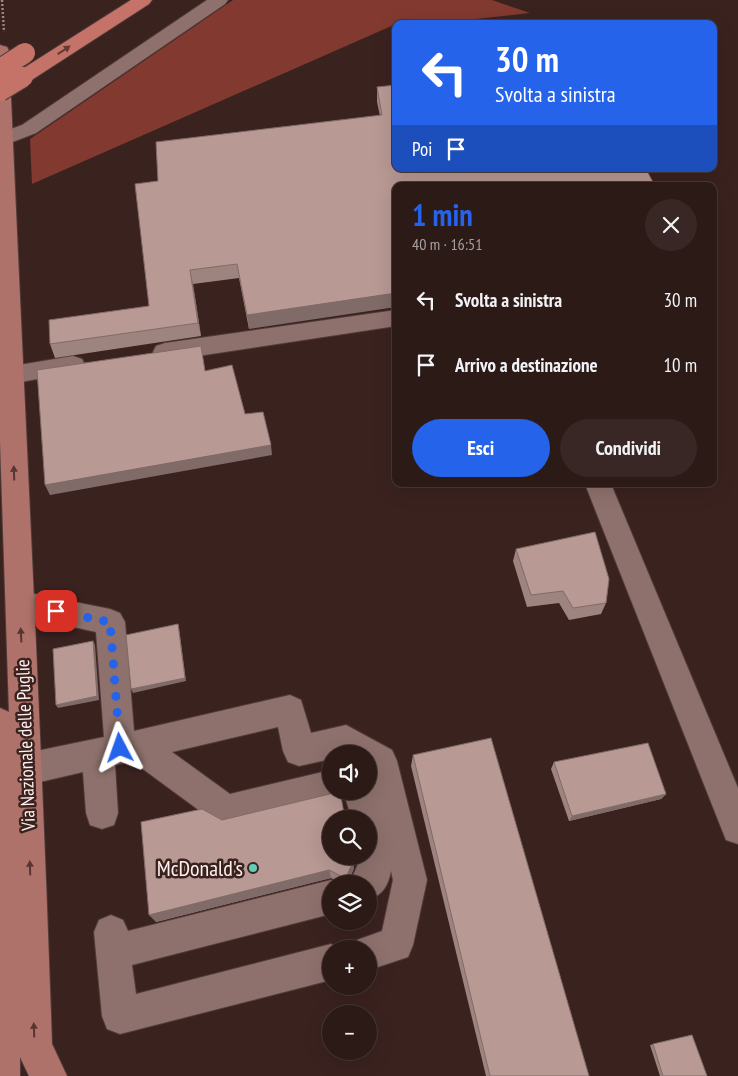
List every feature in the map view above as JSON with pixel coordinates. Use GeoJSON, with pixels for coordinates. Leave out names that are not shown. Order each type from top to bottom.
{"type":"FeatureCollection","features":[{"type":"Feature","properties":{"kind":"highway"},"geometry":{"type":"LineString","coordinates":[[0,91],[143,0]]}},
{"type":"Feature","properties":{"kind":"highway"},"geometry":{"type":"LineString","coordinates":[[0,69],[32,48]]}},
{"type":"Feature","properties":{"kind":"main road","name":"Via Nazionale delle Puglie"},"geometry":{"type":"LineString","coordinates":[[2,42],[4,278],[27,769],[34,1046],[48,1076]]}},
{"type":"Feature","properties":{"kind":"main road","name":"Via Nazionale delle Puglie"},"geometry":{"type":"LineString","coordinates":[[0,723],[5,887],[1,1076]]}},
{"type":"Feature","properties":{"kind":"street"},"geometry":{"type":"LineString","coordinates":[[3,139],[29,129],[219,0]]}},
{"type":"Feature","properties":{"kind":"street"},"geometry":{"type":"LineString","coordinates":[[139,356],[392,319]]}},
{"type":"Feature","properties":{"kind":"street"},"geometry":{"type":"LineString","coordinates":[[10,375],[100,362]]}},
{"type":"Feature","properties":{"kind":"street"},"geometry":{"type":"LineString","coordinates":[[599,487],[738,828]]}},
{"type":"Feature","properties":{"kind":"street"},"geometry":{"type":"LineString","coordinates":[[20,604],[110,622],[118,749],[102,813]]}},
{"type":"Feature","properties":{"kind":"street"},"geometry":{"type":"LineString","coordinates":[[27,769],[290,710],[299,751],[346,740],[381,761],[410,880],[396,945],[377,950]]}},
{"type":"Feature","properties":{"kind":"street"},"geometry":{"type":"LineString","coordinates":[[118,749],[226,811],[322,788]]}},
{"type":"Feature","properties":{"kind":"street"},"geometry":{"type":"LineString","coordinates":[[322,899],[113,942],[120,1016],[322,964]]}},
{"type":"Feature","properties":{"kind":"path"},"geometry":{"type":"LineString","coordinates":[[2,0],[2,42]]}},
{"type":"Feature","properties":{"kind":"shaded area"},"geometry":{"type":"Polygon","coordinates":[[[233,0],[492,0],[530,13],[467,20],[392,20],[392,26],[32,184],[30,139],[233,0]]]}},
{"type":"Feature","properties":{"kind":"building"},"geometry":{"type":"Polygon","coordinates":[[[392,85],[392,172],[648,172],[653,182],[392,182],[392,294],[247,315],[237,264],[190,270],[198,323],[50,344],[49,320],[149,306],[135,184],[158,181],[156,142],[382,115],[377,87],[392,85]]]}},
{"type":"Feature","properties":{"kind":"building"},"geometry":{"type":"Polygon","coordinates":[[[201,346],[205,371],[232,365],[245,414],[263,412],[271,445],[45,485],[37,370],[201,346]]]}},
{"type":"Feature","properties":{"kind":"building"},"geometry":{"type":"Polygon","coordinates":[[[595,532],[609,579],[606,603],[573,608],[563,591],[531,595],[516,549],[595,532]]]}},
{"type":"Feature","properties":{"kind":"building"},"geometry":{"type":"Polygon","coordinates":[[[178,624],[185,678],[131,689],[126,635],[178,624]]]}},
{"type":"Feature","properties":{"kind":"building"},"geometry":{"type":"Polygon","coordinates":[[[93,641],[97,696],[56,705],[53,649],[93,641]]]}},
{"type":"Feature","properties":{"kind":"building"},"geometry":{"type":"Polygon","coordinates":[[[491,738],[589,1076],[490,1076],[413,755],[491,738]]]}},
{"type":"Feature","properties":{"kind":"building"},"geometry":{"type":"Polygon","coordinates":[[[648,743],[666,794],[572,816],[554,762],[648,743]]]}},
{"type":"Feature","properties":{"kind":"building","name":"McDonald's"},"geometry":{"type":"Polygon","coordinates":[[[322,796],[322,800],[342,800],[343,810],[322,810],[322,865],[352,865],[347,875],[339,875],[329,870],[149,915],[141,822],[202,809],[222,820],[322,796]]]}},
{"type":"Feature","properties":{"kind":"building"},"geometry":{"type":"Polygon","coordinates":[[[692,1035],[707,1076],[663,1076],[653,1044],[692,1035]]]}},
{"type":"Feature","properties":{"kind":"place","name":"McDonald's"},"geometry":{"type":"Point","coordinates":[253,868]}},
{"type":"Feature","properties":{"kind":"route"},"geometry":{"type":"LineString","coordinates":[[56,611],[110,622],[120,748]]}}]}
